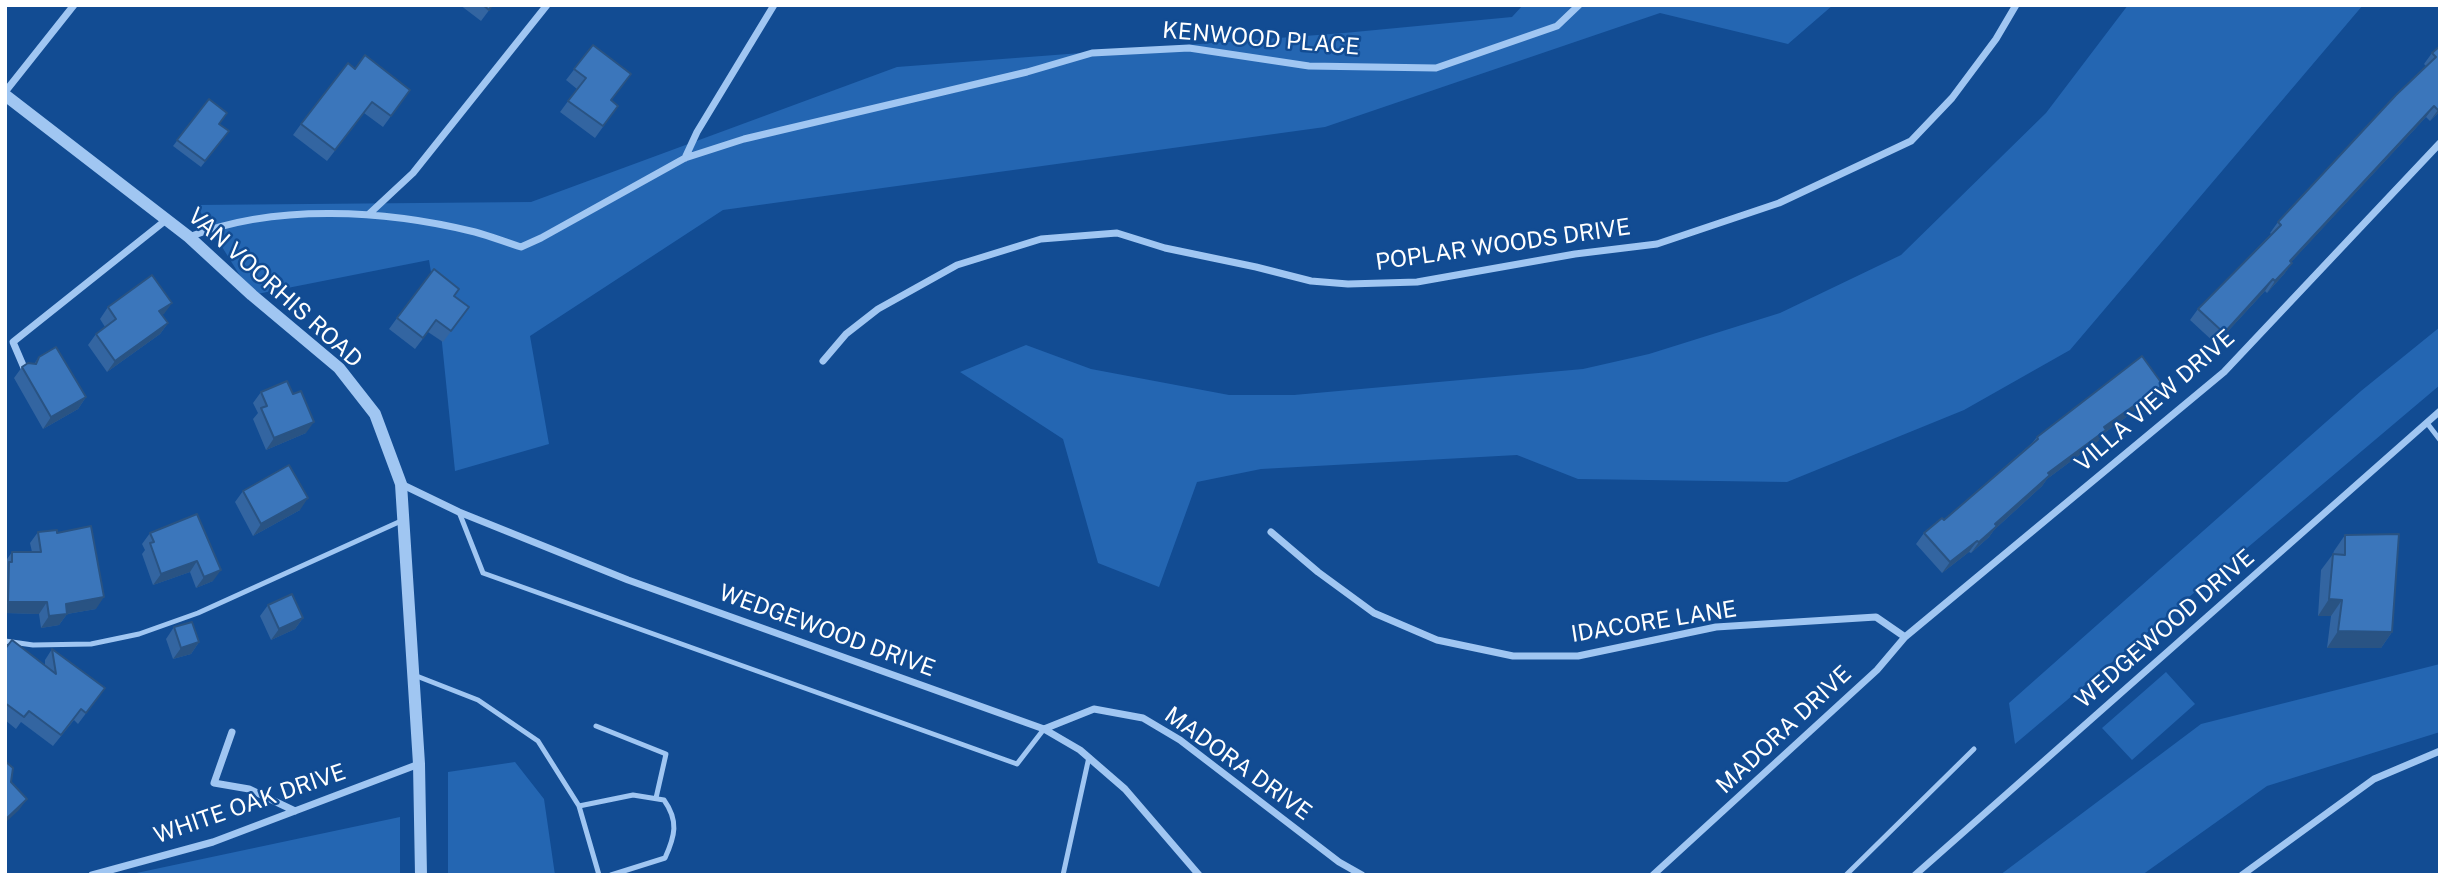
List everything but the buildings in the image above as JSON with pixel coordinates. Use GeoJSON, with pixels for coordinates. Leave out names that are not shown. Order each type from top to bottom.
{"type":"FeatureCollection","features":[{"type":"Feature","properties":{"kind":"street"},"geometry":{"type":"LineString","coordinates":[[5,93],[74,5]]}},
{"type":"Feature","properties":{"kind":"street"},"geometry":{"type":"LineString","coordinates":[[369,214],[412,173],[547,5]]}},
{"type":"Feature","properties":{"kind":"street"},"geometry":{"type":"LineString","coordinates":[[685,158],[697,132],[774,5]]}},
{"type":"Feature","properties":{"kind":"street","name":"KENWOOD PLACE"},"geometry":{"type":"LineString","coordinates":[[189,237],[239,220],[369,214],[477,232],[521,247],[685,158],[744,139],[1027,72],[1091,53],[1189,48],[1309,66],[1437,68],[1557,26],[1579,5]]}},
{"type":"Feature","properties":{"kind":"street","name":"POPLAR WOODS DRIVE"},"geometry":{"type":"LineString","coordinates":[[823,361],[846,334],[878,309],[901,296],[957,265],[1041,239],[1117,233],[1165,248],[1311,281],[1348,284],[1417,282],[1575,254],[1657,244],[1779,203],[1911,141],[1952,98],[1996,39],[2016,5]]}},
{"type":"Feature","properties":{"kind":"street","name":"VAN VOORHIS ROAD"},"geometry":{"type":"LineString","coordinates":[[5,93],[189,237],[252,295],[339,368],[376,414],[401,484],[419,764],[421,875]]}},
{"type":"Feature","properties":{"kind":"street","name":"VILLA VIEW DRIVE"},"geometry":{"type":"LineString","coordinates":[[1905,637],[2224,372],[2440,143]]}},
{"type":"Feature","properties":{"kind":"street"},"geometry":{"type":"LineString","coordinates":[[25,370],[13,342],[166,220]]}},
{"type":"Feature","properties":{"kind":"street","name":"WEDGEWOOD DRIVE"},"geometry":{"type":"LineString","coordinates":[[1915,875],[2440,411]]}},
{"type":"Feature","properties":{"kind":"street","name":"WEDGEWOOD DRIVE"},"geometry":{"type":"LineString","coordinates":[[401,484],[459,512],[628,580],[1044,729],[1089,757],[1125,789],[1199,875]]}},
{"type":"Feature","properties":{"kind":"street","name":"IDACORE LANE"},"geometry":{"type":"LineString","coordinates":[[1271,532],[1318,572],[1374,613],[1437,640],[1513,656],[1578,656],[1716,627],[1876,617],[1905,637]]}},
{"type":"Feature","properties":{"kind":"street","name":"MADORA DRIVE"},"geometry":{"type":"LineString","coordinates":[[1653,875],[1877,670],[1905,637]]}},
{"type":"Feature","properties":{"kind":"street","name":"MADORA DRIVE"},"geometry":{"type":"LineString","coordinates":[[1044,729],[1094,709],[1143,718],[1180,740],[1339,862],[1362,875]]}},
{"type":"Feature","properties":{"kind":"street"},"geometry":{"type":"LineString","coordinates":[[232,732],[214,783],[249,789],[295,811]]}},
{"type":"Feature","properties":{"kind":"street"},"geometry":{"type":"LineString","coordinates":[[2242,875],[2374,779],[2440,751]]}},
{"type":"Feature","properties":{"kind":"street","name":"WHITE OAK DRIVE"},"geometry":{"type":"LineString","coordinates":[[92,875],[213,842],[419,764]]}},
{"type":"Feature","properties":{"kind":"lane"},"geometry":{"type":"LineString","coordinates":[[2427,423],[2440,440]]}},
{"type":"Feature","properties":{"kind":"lane"},"geometry":{"type":"LineString","coordinates":[[459,512],[483,573],[1017,764],[1044,729]]}},
{"type":"Feature","properties":{"kind":"lane"},"geometry":{"type":"LineString","coordinates":[[5,641],[33,645],[91,644],[139,634],[198,614],[402,520]]}},
{"type":"Feature","properties":{"kind":"lane"},"geometry":{"type":"LineString","coordinates":[[414,675],[478,700],[538,741],[579,806],[599,875]]}},
{"type":"Feature","properties":{"kind":"lane"},"geometry":{"type":"LineString","coordinates":[[596,726],[666,754],[656,798]]}},
{"type":"Feature","properties":{"kind":"lane"},"geometry":{"type":"LineString","coordinates":[[1846,875],[1974,748]]}},
{"type":"Feature","properties":{"kind":"lane"},"geometry":{"type":"LineString","coordinates":[[1063,875],[1089,757]]}},
{"type":"Feature","properties":{"kind":"lane"},"geometry":{"type":"LineString","coordinates":[[579,806],[632,795],[664,800],[673,813],[674,840],[665,858],[611,875]]}},
{"type":"Feature","properties":{"kind":"shaded area"},"geometry":{"type":"Polygon","coordinates":[[[1523,5],[1833,5],[1788,44],[1660,13],[1325,127],[723,210],[530,336],[549,444],[455,471],[441,333],[429,260],[252,295],[196,205],[531,202],[897,67],[1344,33],[1512,17],[1523,5]]]}},
{"type":"Feature","properties":{"kind":"shaded area"},"geometry":{"type":"Polygon","coordinates":[[[2128,5],[2363,5],[2070,350],[1964,410],[1787,482],[1578,479],[1517,455],[1261,469],[1197,482],[1159,587],[1098,563],[1063,439],[960,372],[1026,345],[1091,369],[1229,395],[1294,395],[1583,369],[1649,354],[1780,313],[1901,255],[2046,113],[2128,5]]]}},
{"type":"Feature","properties":{"kind":"shaded area"},"geometry":{"type":"Polygon","coordinates":[[[2440,327],[2440,385],[2015,744],[2009,703],[2361,391],[2440,327]]]}},
{"type":"Feature","properties":{"kind":"shaded area"},"geometry":{"type":"Polygon","coordinates":[[[2440,664],[2440,732],[2267,786],[2142,875],[2000,875],[2201,724],[2440,664]]]}},
{"type":"Feature","properties":{"kind":"shaded area"},"geometry":{"type":"Polygon","coordinates":[[[2166,672],[2195,704],[2132,760],[2102,728],[2166,672]]]}},
{"type":"Feature","properties":{"kind":"shaded area"},"geometry":{"type":"Polygon","coordinates":[[[515,762],[544,799],[555,875],[448,875],[448,772],[515,762]]]}},
{"type":"Feature","properties":{"kind":"shaded area"},"geometry":{"type":"Polygon","coordinates":[[[400,817],[400,875],[127,875],[400,817]]]}}]}
